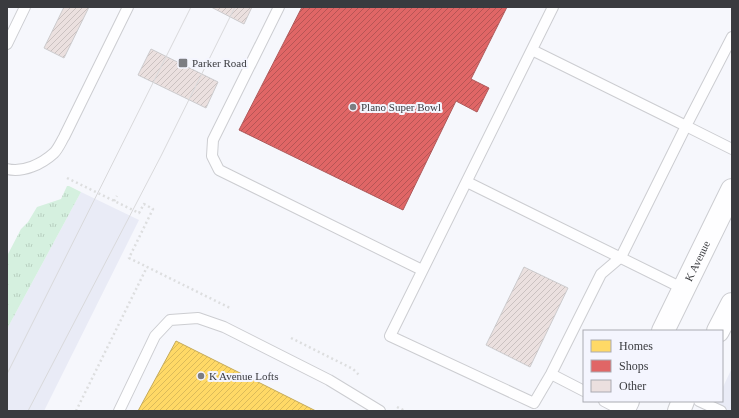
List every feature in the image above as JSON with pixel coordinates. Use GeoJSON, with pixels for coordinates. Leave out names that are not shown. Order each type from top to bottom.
{"type":"FeatureCollection","features":[{"type":"Feature","properties":{"kind":"main road","name":"K Avenue"},"geometry":{"type":"LineString","coordinates":[[664,330],[732,190]]}},
{"type":"Feature","properties":{"kind":"main road"},"geometry":{"type":"LineString","coordinates":[[719,330],[732,304]]}},
{"type":"Feature","properties":{"kind":"main road"},"geometry":{"type":"LineString","coordinates":[[623,411],[628,402]]}},
{"type":"Feature","properties":{"kind":"main road"},"geometry":{"type":"LineString","coordinates":[[678,411],[682,402]]}},
{"type":"Feature","properties":{"kind":"lane"},"geometry":{"type":"LineString","coordinates":[[7,44],[25,7]]}},
{"type":"Feature","properties":{"kind":"lane"},"geometry":{"type":"LineString","coordinates":[[7,169],[14,171],[30,168],[46,160],[55,152],[64,137],[128,7]]}},
{"type":"Feature","properties":{"kind":"lane"},"geometry":{"type":"LineString","coordinates":[[279,7],[213,140],[212,156],[218,170],[422,270]]}},
{"type":"Feature","properties":{"kind":"lane"},"geometry":{"type":"LineString","coordinates":[[553,7],[390,336],[533,407],[601,274],[621,257],[732,37]]}},
{"type":"Feature","properties":{"kind":"lane"},"geometry":{"type":"LineString","coordinates":[[532,50],[732,149]]}},
{"type":"Feature","properties":{"kind":"lane"},"geometry":{"type":"LineString","coordinates":[[467,182],[684,289]]}},
{"type":"Feature","properties":{"kind":"lane"},"geometry":{"type":"LineString","coordinates":[[119,411],[155,336],[170,320],[198,318],[224,327],[329,380],[380,411]]}},
{"type":"Feature","properties":{"kind":"lane"},"geometry":{"type":"LineString","coordinates":[[551,374],[583,390]]}},
{"type":"Feature","properties":{"kind":"lane"},"geometry":{"type":"LineString","coordinates":[[606,402],[623,411]]}},
{"type":"Feature","properties":{"kind":"lane"},"geometry":{"type":"LineString","coordinates":[[701,402],[721,411]]}},
{"type":"Feature","properties":{"kind":"path"},"geometry":{"type":"LineString","coordinates":[[67,178],[139,214],[144,204],[153,209],[129,258]]}},
{"type":"Feature","properties":{"kind":"path"},"geometry":{"type":"LineString","coordinates":[[114,201],[117,196]]}},
{"type":"Feature","properties":{"kind":"path"},"geometry":{"type":"LineString","coordinates":[[76,411],[147,267]]}},
{"type":"Feature","properties":{"kind":"shaded area"},"geometry":{"type":"Polygon","coordinates":[[[81,192],[139,220],[44,411],[7,411],[7,329],[81,192]]]}},
{"type":"Feature","properties":{"kind":"shaded area"},"geometry":{"type":"Polygon","coordinates":[[[732,368],[732,411],[711,411],[716,402],[723,402],[723,387],[732,368]]]}},
{"type":"Feature","properties":{"kind":"green space"},"geometry":{"type":"Polygon","coordinates":[[[67,186],[81,192],[7,329],[7,256],[21,229],[28,222],[37,207],[61,199],[67,186]]]}},
{"type":"Feature","properties":{"kind":"building: Homes","name":"K Avenue Lofts"},"geometry":{"type":"Polygon","coordinates":[[[176,341],[316,411],[138,411],[176,341]]]}},
{"type":"Feature","properties":{"kind":"building: Shops","name":"Plano Super Bowl"},"geometry":{"type":"Polygon","coordinates":[[[302,7],[507,7],[471,79],[489,88],[477,112],[456,101],[403,210],[239,130],[302,7]]]}},
{"type":"Feature","properties":{"kind":"building: Other"},"geometry":{"type":"Polygon","coordinates":[[[64,7],[89,7],[64,58],[44,48],[64,7]]]}},
{"type":"Feature","properties":{"kind":"building: Other"},"geometry":{"type":"Polygon","coordinates":[[[211,7],[252,7],[244,24],[211,7]]]}},
{"type":"Feature","properties":{"kind":"building: Other"},"geometry":{"type":"Polygon","coordinates":[[[151,49],[218,82],[206,108],[138,75],[151,49]]]}},
{"type":"Feature","properties":{"kind":"building: Other"},"geometry":{"type":"Polygon","coordinates":[[[524,267],[568,288],[530,367],[486,345],[524,267]]]}},
{"type":"Feature","properties":{"kind":"tram line"},"geometry":{"type":"LineString","coordinates":[[7,374],[191,7]]}},
{"type":"Feature","properties":{"kind":"tram line"},"geometry":{"type":"LineString","coordinates":[[28,411],[161,156],[235,7]]}},
{"type":"Feature","properties":{"kind":"place","name":"Parker Road"},"geometry":{"type":"Point","coordinates":[183,63]}},
{"type":"Feature","properties":{"kind":"place","name":"Plano Super Bowl"},"geometry":{"type":"Point","coordinates":[353,107]}},
{"type":"Feature","properties":{"kind":"place","name":"K Avenue Lofts"},"geometry":{"type":"Point","coordinates":[201,376]}}]}
